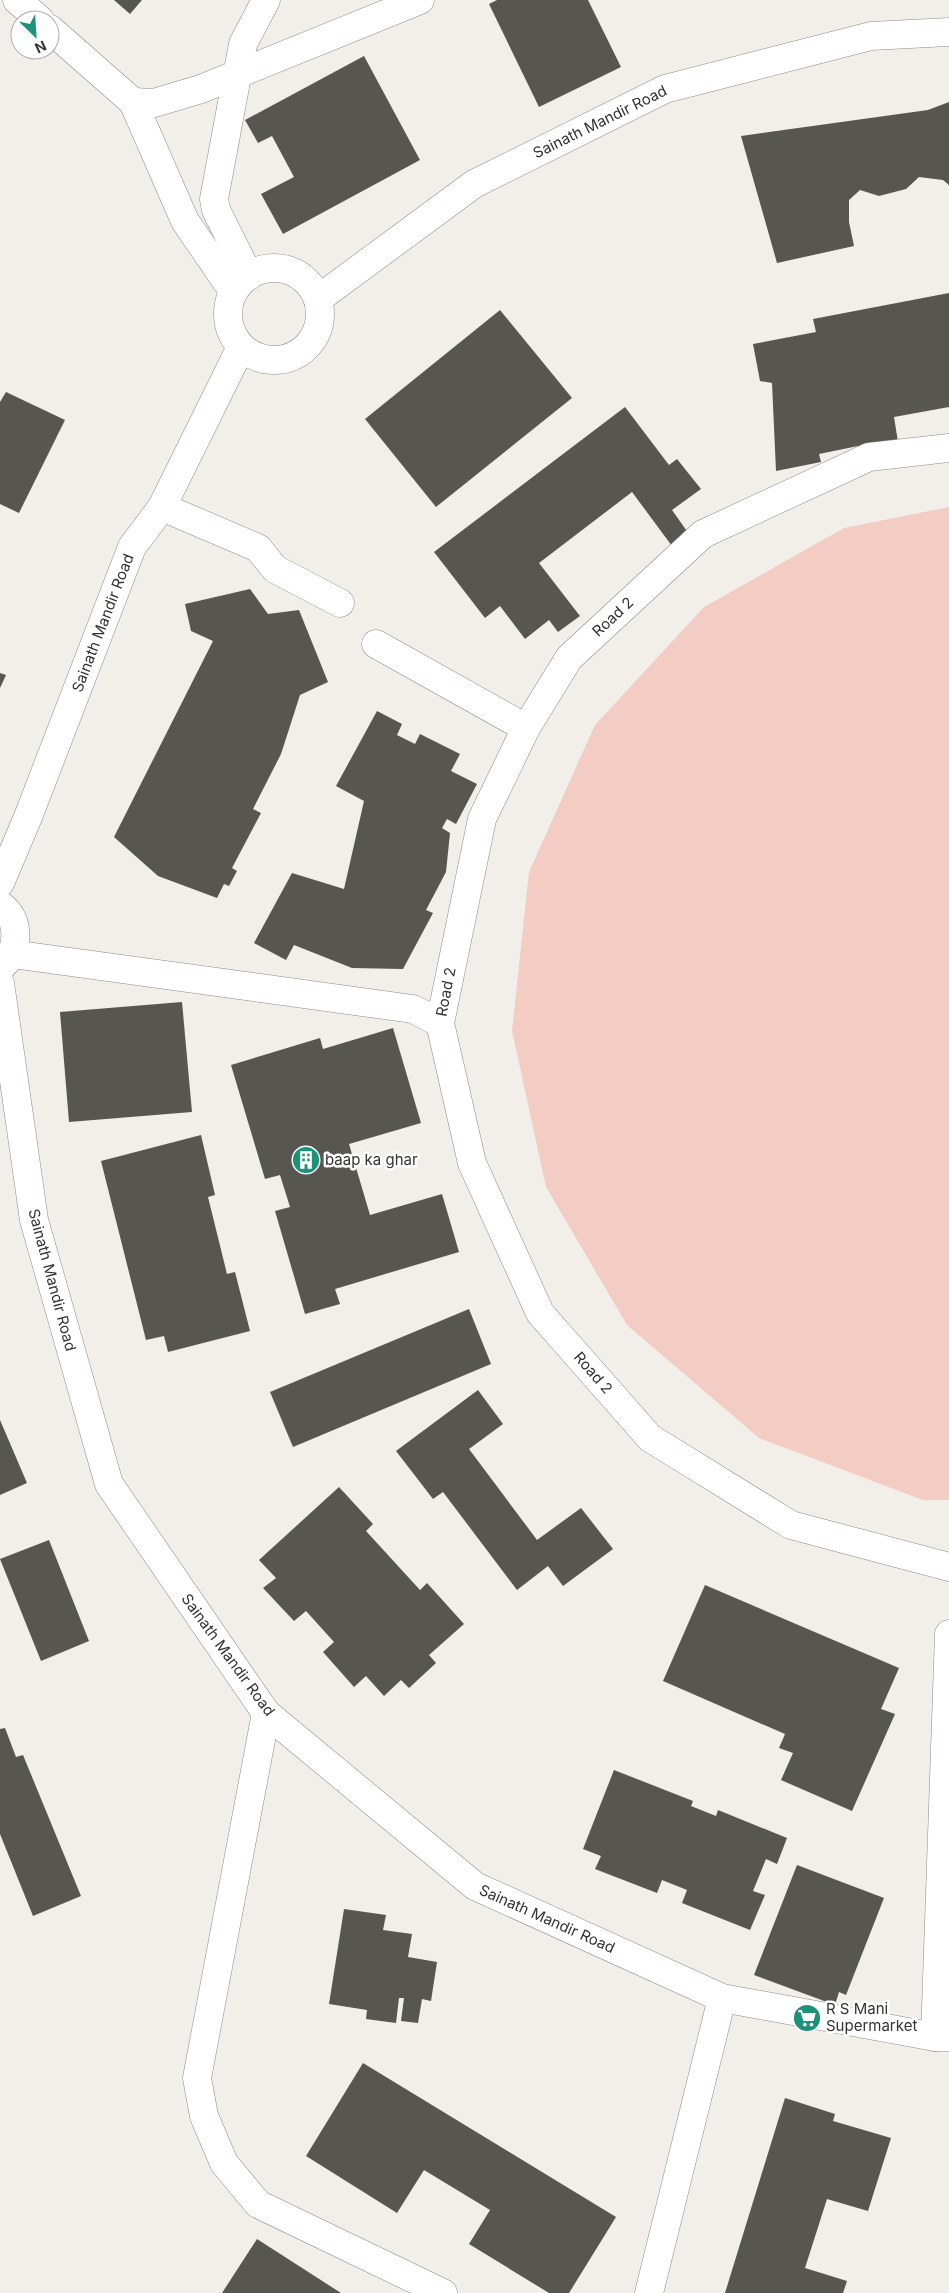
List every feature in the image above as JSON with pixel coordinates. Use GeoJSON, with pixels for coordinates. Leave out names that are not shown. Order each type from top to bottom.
{"type":"FeatureCollection","features":[{"type":"Feature","properties":{"kind":"street"},"geometry":{"type":"LineString","coordinates":[[17,0],[28,10]]}},
{"type":"Feature","properties":{"kind":"street"},"geometry":{"type":"LineString","coordinates":[[241,283],[214,199],[243,44],[266,0]]}},
{"type":"Feature","properties":{"kind":"street"},"geometry":{"type":"LineString","coordinates":[[133,102],[154,103],[176,97],[420,0]]}},
{"type":"Feature","properties":{"kind":"street","name":"Sainath Mandir Road"},"geometry":{"type":"LineString","coordinates":[[318,300],[474,184],[665,88],[871,36],[949,32]]}},
{"type":"Feature","properties":{"kind":"street"},"geometry":{"type":"LineString","coordinates":[[60,38],[133,102],[185,221],[241,283]]}},
{"type":"Feature","properties":{"kind":"street"},"geometry":{"type":"LineString","coordinates":[[271,268],[286,269],[300,275],[311,286],[318,300],[321,315],[318,330],[310,344],[298,354],[283,360],[268,360],[253,356],[241,347],[232,335],[228,320],[228,305],[241,283],[256,271],[271,268]]}},
{"type":"Feature","properties":{"kind":"street","name":"Sainath Mandir Road"},"geometry":{"type":"LineString","coordinates":[[0,883],[28,817],[132,547],[162,507],[241,347]]}},
{"type":"Feature","properties":{"kind":"street","name":"Road 2"},"geometry":{"type":"LineString","coordinates":[[949,448],[869,457],[703,534],[568,658],[526,728],[482,819],[440,1022],[472,1163],[540,1313],[650,1438],[791,1525],[949,1567]]}},
{"type":"Feature","properties":{"kind":"street"},"geometry":{"type":"LineString","coordinates":[[162,507],[258,548],[275,568],[340,603]]}},
{"type":"Feature","properties":{"kind":"street"},"geometry":{"type":"LineString","coordinates":[[376,644],[526,728]]}},
{"type":"Feature","properties":{"kind":"street"},"geometry":{"type":"LineString","coordinates":[[0,904],[11,917],[15,929],[16,941],[6,961],[412,1009],[440,1022]]}},
{"type":"Feature","properties":{"kind":"street","name":"Sainath Mandir Road"},"geometry":{"type":"LineString","coordinates":[[0,983],[34,1220],[110,1484],[266,1713],[474,1886],[722,1998],[942,2037]]}},
{"type":"Feature","properties":{"kind":"street"},"geometry":{"type":"LineString","coordinates":[[942,2037],[949,1634]]}},
{"type":"Feature","properties":{"kind":"street"},"geometry":{"type":"LineString","coordinates":[[266,1713],[197,2078],[204,2116],[224,2163],[258,2204],[444,2293]]}},
{"type":"Feature","properties":{"kind":"street"},"geometry":{"type":"LineString","coordinates":[[649,2293],[722,1998]]}},
{"type":"Feature","properties":{"kind":"shaded area"},"geometry":{"type":"Polygon","coordinates":[[[949,507],[949,1500],[923,1500],[759,1438],[627,1325],[546,1187],[512,1031],[529,872],[595,725],[704,607],[844,528],[949,507]]]}},
{"type":"Feature","properties":{"kind":"building"},"geometry":{"type":"Polygon","coordinates":[[[114,0],[142,0],[130,14],[114,0]]]}},
{"type":"Feature","properties":{"kind":"building"},"geometry":{"type":"Polygon","coordinates":[[[497,0],[588,0],[621,67],[539,107],[489,4],[497,0]]]}},
{"type":"Feature","properties":{"kind":"building"},"geometry":{"type":"Polygon","coordinates":[[[364,56],[420,160],[283,234],[261,194],[294,177],[272,136],[258,143],[245,120],[364,56]]]}},
{"type":"Feature","properties":{"kind":"building"},"geometry":{"type":"Polygon","coordinates":[[[949,102],[949,185],[943,180],[919,177],[906,189],[879,196],[860,190],[849,200],[849,222],[854,246],[777,263],[741,136],[928,110],[949,102]]]}},
{"type":"Feature","properties":{"kind":"building"},"geometry":{"type":"Polygon","coordinates":[[[949,293],[949,407],[894,417],[898,442],[858,450],[858,446],[819,454],[821,462],[776,471],[772,383],[760,381],[753,344],[816,332],[813,319],[949,293]]]}},
{"type":"Feature","properties":{"kind":"building"},"geometry":{"type":"Polygon","coordinates":[[[500,310],[572,398],[436,507],[365,419],[500,310]]]}},
{"type":"Feature","properties":{"kind":"building"},"geometry":{"type":"Polygon","coordinates":[[[6,392],[65,420],[19,513],[0,504],[0,402],[6,392]]]}},
{"type":"Feature","properties":{"kind":"building"},"geometry":{"type":"Polygon","coordinates":[[[625,407],[669,465],[677,459],[701,489],[672,510],[689,534],[672,546],[632,492],[539,563],[580,616],[558,632],[549,620],[525,639],[500,606],[485,618],[434,552],[625,407]]]}},
{"type":"Feature","properties":{"kind":"building"},"geometry":{"type":"Polygon","coordinates":[[[250,589],[268,614],[299,610],[328,682],[300,695],[281,754],[253,809],[261,813],[232,868],[237,871],[229,886],[224,884],[217,898],[158,876],[114,837],[213,641],[191,631],[185,604],[250,589]]]}},
{"type":"Feature","properties":{"kind":"building"},"geometry":{"type":"Polygon","coordinates":[[[0,673],[6,675],[0,688],[0,673]]]}},
{"type":"Feature","properties":{"kind":"building"},"geometry":{"type":"Polygon","coordinates":[[[377,711],[402,724],[397,735],[415,744],[420,734],[460,754],[451,771],[477,784],[456,824],[447,819],[442,828],[450,833],[446,872],[426,910],[433,913],[403,969],[352,968],[294,945],[286,960],[254,943],[292,873],[344,889],[364,801],[336,786],[377,711]]]}},
{"type":"Feature","properties":{"kind":"building"},"geometry":{"type":"Polygon","coordinates":[[[182,1002],[192,1112],[69,1122],[60,1012],[182,1002]]]}},
{"type":"Feature","properties":{"kind":"building","name":"baap ka ghar"},"geometry":{"type":"Polygon","coordinates":[[[393,1028],[421,1123],[349,1144],[370,1215],[442,1194],[459,1252],[335,1289],[340,1304],[305,1314],[275,1211],[290,1207],[280,1175],[265,1179],[231,1065],[320,1038],[323,1049],[393,1028]]]}},
{"type":"Feature","properties":{"kind":"building"},"geometry":{"type":"Polygon","coordinates":[[[201,1135],[215,1195],[208,1197],[227,1274],[235,1272],[250,1331],[168,1352],[164,1336],[146,1340],[101,1161],[201,1135]]]}},
{"type":"Feature","properties":{"kind":"building"},"geometry":{"type":"Polygon","coordinates":[[[469,1309],[491,1364],[293,1447],[270,1392],[469,1309]]]}},
{"type":"Feature","properties":{"kind":"building"},"geometry":{"type":"Polygon","coordinates":[[[478,1390],[503,1424],[469,1449],[537,1540],[581,1508],[613,1549],[563,1586],[548,1566],[517,1590],[443,1492],[433,1499],[396,1451],[478,1390]]]}},
{"type":"Feature","properties":{"kind":"building"},"geometry":{"type":"Polygon","coordinates":[[[0,1420],[27,1483],[0,1495],[0,1420]]]}},
{"type":"Feature","properties":{"kind":"building"},"geometry":{"type":"Polygon","coordinates":[[[339,1487],[373,1524],[366,1531],[420,1590],[427,1583],[464,1624],[429,1655],[436,1663],[409,1688],[401,1680],[384,1696],[366,1676],[354,1687],[323,1652],[334,1642],[306,1611],[294,1621],[263,1588],[276,1578],[259,1560],[339,1487]]]}},
{"type":"Feature","properties":{"kind":"building"},"geometry":{"type":"Polygon","coordinates":[[[49,1540],[89,1641],[41,1661],[0,1559],[49,1540]]]}},
{"type":"Feature","properties":{"kind":"building"},"geometry":{"type":"Polygon","coordinates":[[[705,1585],[899,1668],[881,1709],[895,1714],[852,1811],[781,1780],[793,1753],[779,1748],[785,1734],[663,1681],[705,1585]]]}},
{"type":"Feature","properties":{"kind":"building"},"geometry":{"type":"Polygon","coordinates":[[[5,1728],[16,1757],[23,1755],[81,1896],[33,1916],[0,1834],[0,1729],[5,1728]]]}},
{"type":"Feature","properties":{"kind":"building"},"geometry":{"type":"Polygon","coordinates":[[[614,1770],[693,1801],[691,1806],[716,1816],[718,1810],[787,1838],[777,1864],[766,1859],[753,1891],[765,1895],[750,1930],[682,1903],[687,1890],[662,1880],[657,1893],[595,1869],[601,1856],[583,1849],[614,1770]]]}},
{"type":"Feature","properties":{"kind":"building"},"geometry":{"type":"Polygon","coordinates":[[[797,1865],[884,1898],[846,1995],[839,1992],[835,2005],[754,1975],[797,1865]]]}},
{"type":"Feature","properties":{"kind":"building"},"geometry":{"type":"Polygon","coordinates":[[[344,1909],[386,1915],[383,1930],[412,1934],[408,1957],[437,1962],[431,2001],[422,1999],[418,2023],[401,2021],[404,1998],[399,1998],[396,2023],[366,2019],[367,2010],[329,2004],[344,1909]]]}},
{"type":"Feature","properties":{"kind":"building"},"geometry":{"type":"Polygon","coordinates":[[[363,2063],[616,2217],[569,2293],[549,2293],[469,2244],[490,2210],[424,2170],[397,2213],[306,2156],[363,2063]]]}},
{"type":"Feature","properties":{"kind":"building"},"geometry":{"type":"Polygon","coordinates":[[[785,2098],[835,2114],[833,2121],[891,2138],[868,2211],[827,2199],[805,2268],[847,2281],[843,2293],[725,2293],[785,2098]]]}},
{"type":"Feature","properties":{"kind":"building"},"geometry":{"type":"Polygon","coordinates":[[[257,2239],[341,2293],[222,2293],[257,2239]]]}},
{"type":"Feature","properties":{"kind":"place","name":"baap ka ghar"},"geometry":{"type":"Point","coordinates":[306,1160]}},
{"type":"Feature","properties":{"kind":"place","name":"R S Mani Supermarket"},"geometry":{"type":"Point","coordinates":[807,2018]}}]}
